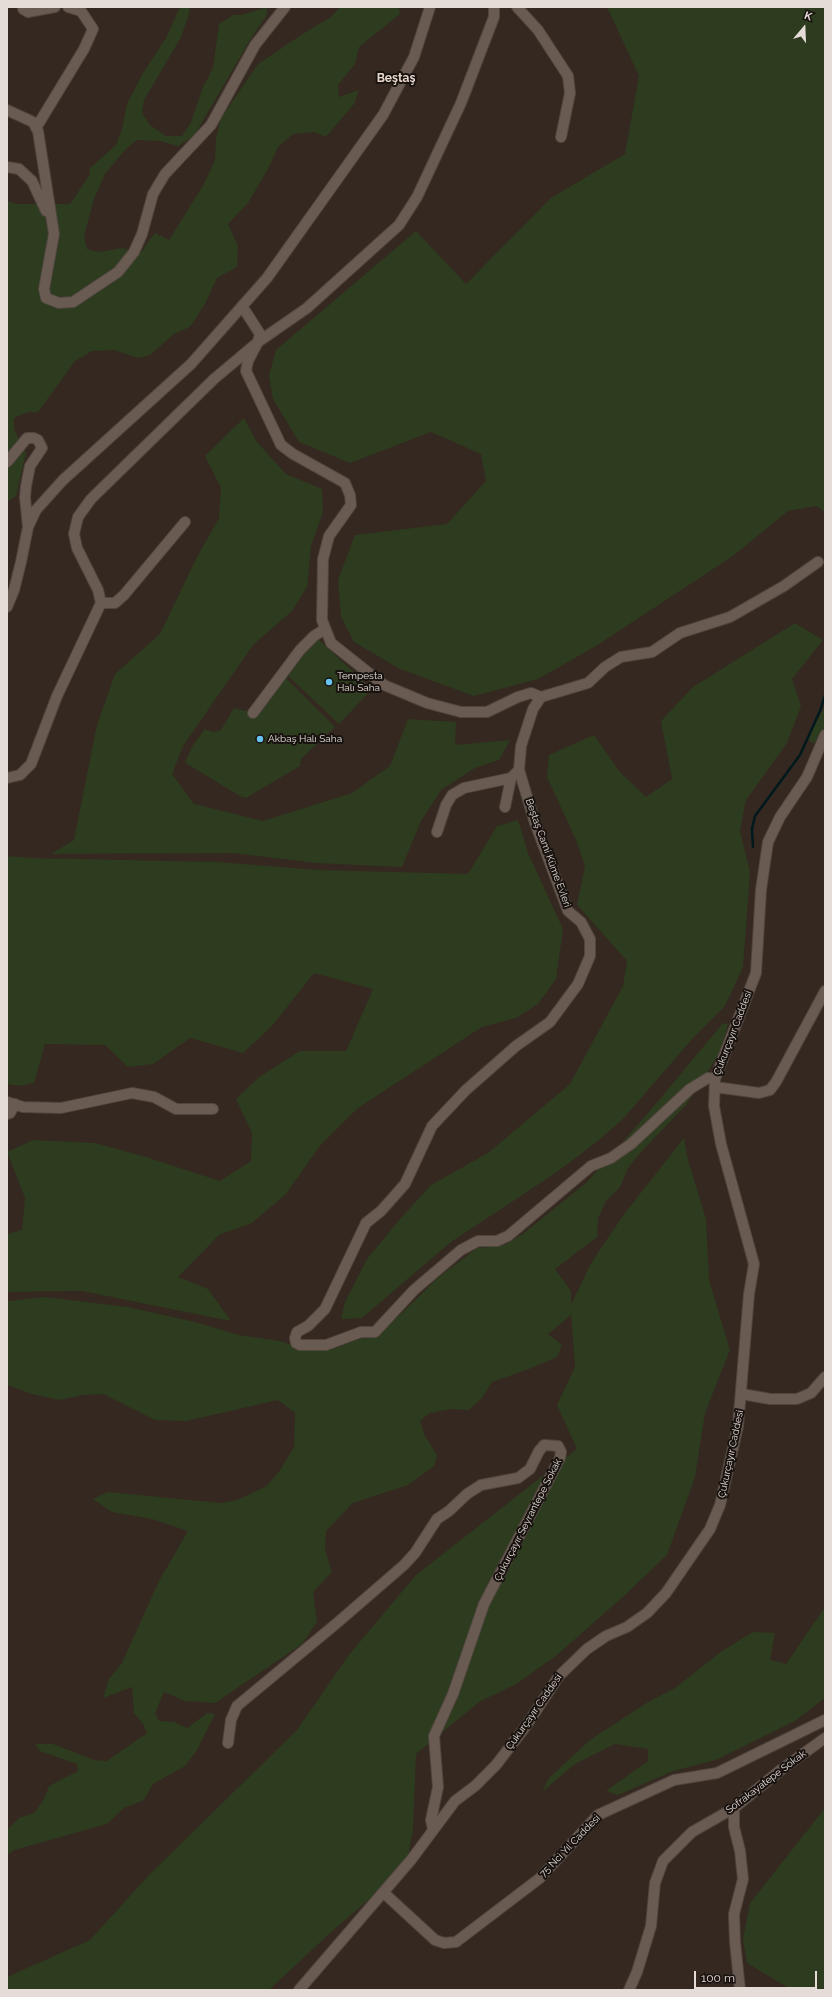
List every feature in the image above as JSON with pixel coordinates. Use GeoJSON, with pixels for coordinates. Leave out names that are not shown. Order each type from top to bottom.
{"type":"FeatureCollection","features":[{"type":"Feature","properties":{"kind":"street"},"geometry":{"type":"LineString","coordinates":[[23,7],[23,10],[28,12],[55,7]]}},
{"type":"Feature","properties":{"kind":"street"},"geometry":{"type":"LineString","coordinates":[[36,128],[84,49],[93,29],[81,11],[68,7]]}},
{"type":"Feature","properties":{"kind":"street"},"geometry":{"type":"LineString","coordinates":[[7,110],[33,122],[36,128],[54,234],[44,289],[46,298],[59,303],[73,302],[118,272],[134,252],[142,234],[153,194],[166,174],[211,124],[255,45],[285,7]]}},
{"type":"Feature","properties":{"kind":"street"},"geometry":{"type":"LineString","coordinates":[[7,607],[14,590],[22,562],[28,527],[36,510],[63,480],[191,364],[267,278],[383,115],[414,57],[430,7]]}},
{"type":"Feature","properties":{"kind":"street"},"geometry":{"type":"LineString","coordinates":[[7,778],[20,775],[31,764],[57,696],[101,603],[98,590],[77,548],[74,534],[78,517],[91,499],[214,379],[258,342],[307,308],[399,225],[417,197],[461,103],[494,17],[494,7]]}},
{"type":"Feature","properties":{"kind":"street"},"geometry":{"type":"LineString","coordinates":[[517,7],[538,30],[568,76],[570,93],[560,137]]}},
{"type":"Feature","properties":{"kind":"street"},"geometry":{"type":"LineString","coordinates":[[7,167],[19,170],[32,181],[52,221]]}},
{"type":"Feature","properties":{"kind":"street"},"geometry":{"type":"LineString","coordinates":[[242,306],[260,334],[258,342],[248,361],[246,371],[281,445],[293,454],[345,483],[350,496],[351,505],[329,536],[323,559],[322,620],[331,643],[384,685],[427,703],[461,712],[487,712],[518,697],[531,693],[541,697],[588,683],[605,667],[621,657],[652,652],[680,633],[730,617],[784,586],[818,562]]}},
{"type":"Feature","properties":{"kind":"street"},"geometry":{"type":"LineString","coordinates":[[7,462],[27,438],[34,438],[38,440],[42,448],[30,466],[26,486],[25,498],[28,527]]}},
{"type":"Feature","properties":{"kind":"street"},"geometry":{"type":"LineString","coordinates":[[101,603],[115,603],[124,595],[185,522]]}},
{"type":"Feature","properties":{"kind":"street"},"geometry":{"type":"LineString","coordinates":[[253,713],[300,650],[314,636],[326,629]]}},
{"type":"Feature","properties":{"kind":"street","name":"Beştaş Cami Küme Evleri"},"geometry":{"type":"LineString","coordinates":[[541,697],[533,709],[521,746],[519,770],[535,823],[568,911],[581,922],[590,939],[590,956],[578,984],[550,1022],[516,1046],[466,1090],[432,1126],[405,1184],[381,1211],[366,1223],[325,1308],[308,1326],[297,1332],[294,1338],[296,1343],[300,1345],[326,1345],[361,1332],[375,1332],[414,1290],[462,1250],[478,1241],[497,1240],[508,1236],[591,1166],[611,1158],[632,1144],[690,1089],[708,1078],[715,1083]]}},
{"type":"Feature","properties":{"kind":"street","name":"Çukurçayır Caddesi"},"geometry":{"type":"LineString","coordinates":[[299,1990],[411,1860],[455,1801],[475,1786],[496,1765],[526,1726],[559,1676],[587,1649],[606,1636],[627,1627],[646,1613],[666,1593],[710,1529],[720,1505],[738,1426],[742,1394],[749,1294],[754,1264],[721,1144],[714,1106],[715,1083],[756,973],[761,890],[768,842],[780,817],[807,777],[825,735]]}},
{"type":"Feature","properties":{"kind":"street"},"geometry":{"type":"LineString","coordinates":[[437,832],[446,805],[452,794],[464,788],[511,778],[519,770]]}},
{"type":"Feature","properties":{"kind":"street"},"geometry":{"type":"LineString","coordinates":[[505,807],[511,778]]}},
{"type":"Feature","properties":{"kind":"street"},"geometry":{"type":"LineString","coordinates":[[715,1083],[759,1093],[770,1090],[776,1082],[825,990]]}},
{"type":"Feature","properties":{"kind":"street"},"geometry":{"type":"LineString","coordinates":[[7,1114],[10,1113],[11,1103],[23,1107],[61,1108],[132,1093],[154,1097],[176,1109],[213,1109]]}},
{"type":"Feature","properties":{"kind":"street"},"geometry":{"type":"LineString","coordinates":[[742,1394],[770,1399],[797,1399],[811,1393],[825,1378]]}},
{"type":"Feature","properties":{"kind":"street","name":"Çukurçayır Seyrantepe Sokak"},"geometry":{"type":"LineString","coordinates":[[228,1743],[231,1720],[237,1706],[337,1624],[404,1565],[415,1553],[437,1519],[449,1511],[467,1494],[481,1485],[518,1478],[530,1469],[539,1451],[544,1445],[558,1446],[561,1452],[560,1458],[484,1604],[453,1694],[434,1736],[438,1787],[431,1820],[433,1830]]}},
{"type":"Feature","properties":{"kind":"street","name":"75 Nci Yıl Caddesi"},"geometry":{"type":"LineString","coordinates":[[384,1892],[435,1940],[444,1943],[456,1942],[540,1878],[598,1815],[674,1780],[717,1773],[825,1720]]}},
{"type":"Feature","properties":{"kind":"street","name":"Sofrakayatepe Sokak"},"geometry":{"type":"LineString","coordinates":[[630,1990],[651,1926],[655,1897],[655,1882],[663,1861],[692,1832],[734,1808],[782,1769],[825,1738]]}},
{"type":"Feature","properties":{"kind":"street"},"geometry":{"type":"LineString","coordinates":[[734,1808],[734,1827],[740,1851],[743,1879],[734,1914],[735,1942],[740,1990]]}},
{"type":"Feature","properties":{"kind":"green space"},"geometry":{"type":"Polygon","coordinates":[[[180,7],[190,7],[188,18],[180,39],[144,100],[142,113],[150,125],[166,136],[182,136],[191,122],[203,87],[213,68],[219,24],[233,15],[241,15],[267,7],[267,15],[250,40],[194,136],[178,146],[160,141],[137,140],[126,149],[105,174],[94,199],[84,236],[87,249],[99,252],[121,248],[141,252],[155,233],[169,240],[204,184],[215,160],[216,139],[221,118],[258,64],[331,17],[340,7],[399,7],[400,14],[359,47],[355,64],[338,85],[339,97],[359,90],[354,104],[326,137],[314,132],[293,134],[278,147],[268,169],[248,203],[228,224],[238,246],[237,267],[217,278],[205,304],[190,327],[174,334],[150,355],[138,358],[114,350],[92,351],[75,361],[38,412],[28,412],[14,418],[14,429],[26,453],[16,496],[7,502],[7,201],[17,204],[70,204],[89,176],[90,168],[116,145],[122,129],[127,104],[143,73],[166,38],[180,7]]]}},
{"type":"Feature","properties":{"kind":"green space"},"geometry":{"type":"Polygon","coordinates":[[[607,7],[825,7],[825,512],[816,506],[788,511],[733,556],[596,646],[538,679],[474,696],[400,669],[354,642],[341,617],[338,580],[355,535],[447,524],[486,481],[481,454],[431,432],[350,463],[299,442],[273,399],[269,375],[276,350],[416,231],[466,284],[551,198],[625,154],[639,76],[607,7]]]}},
{"type":"Feature","properties":{"kind":"green space"},"geometry":{"type":"Polygon","coordinates":[[[244,418],[257,442],[286,474],[322,489],[323,512],[311,546],[307,587],[292,611],[253,645],[183,746],[172,774],[194,804],[263,821],[352,793],[390,766],[408,719],[456,722],[455,745],[510,740],[499,760],[475,768],[441,790],[421,821],[402,867],[317,863],[232,853],[51,854],[74,840],[97,725],[115,674],[160,634],[197,557],[219,518],[221,488],[205,456],[244,418]]]}},
{"type":"Feature","properties":{"kind":"green space"},"geometry":{"type":"Polygon","coordinates":[[[795,623],[823,640],[792,679],[801,706],[787,743],[746,800],[740,831],[750,872],[743,967],[725,1006],[694,1037],[622,1120],[594,1144],[557,1172],[451,1242],[362,1318],[341,1319],[345,1302],[367,1259],[400,1219],[431,1185],[488,1153],[570,1084],[623,986],[627,961],[577,905],[585,866],[576,840],[547,777],[549,755],[594,735],[619,771],[646,797],[672,779],[661,721],[693,687],[795,623]]]}},
{"type":"Feature","properties":{"kind":"green space","name":"Tempesta Halı Saha"},"geometry":{"type":"Polygon","coordinates":[[[318,639],[372,689],[339,724],[286,674],[318,639]]]}},
{"type":"Feature","properties":{"kind":"green space","name":"Akbaş Halı Saha"},"geometry":{"type":"Polygon","coordinates":[[[285,677],[335,727],[301,759],[300,766],[246,798],[240,796],[185,762],[193,745],[205,729],[213,732],[221,730],[234,708],[246,711],[256,711],[285,677]]]}},
{"type":"Feature","properties":{"kind":"green space"},"geometry":{"type":"Polygon","coordinates":[[[825,706],[825,728],[814,744],[807,739],[825,706]]]}},
{"type":"Feature","properties":{"kind":"green space"},"geometry":{"type":"Polygon","coordinates":[[[518,820],[528,853],[563,929],[556,979],[538,1004],[516,1018],[482,1027],[358,1108],[319,1147],[286,1194],[252,1223],[219,1235],[178,1277],[208,1289],[231,1321],[82,1291],[7,1292],[7,1234],[22,1230],[25,1198],[7,1152],[33,1140],[95,1143],[146,1157],[220,1181],[251,1161],[252,1133],[236,1099],[259,1077],[300,1051],[346,1051],[373,989],[314,973],[272,1026],[243,1053],[190,1038],[153,1064],[128,1067],[105,1045],[45,1044],[34,1083],[20,1086],[7,1084],[7,856],[32,858],[217,862],[318,870],[468,874],[497,826],[518,820]]]}},
{"type":"Feature","properties":{"kind":"green space"},"geometry":{"type":"Polygon","coordinates":[[[723,1023],[728,1024],[721,1051],[686,1105],[641,1152],[628,1168],[620,1187],[606,1201],[598,1218],[597,1237],[555,1269],[571,1291],[571,1305],[590,1265],[605,1242],[625,1213],[684,1138],[688,1160],[706,1219],[709,1280],[730,1350],[705,1413],[695,1477],[667,1555],[625,1595],[557,1655],[518,1683],[479,1702],[416,1754],[413,1829],[406,1867],[329,1934],[269,1990],[7,1990],[7,1977],[90,1940],[148,1876],[297,1730],[348,1656],[416,1575],[577,1449],[557,1405],[575,1367],[571,1313],[570,1316],[548,1334],[562,1345],[557,1357],[492,1382],[482,1398],[469,1410],[452,1409],[430,1413],[420,1421],[425,1436],[437,1455],[434,1466],[408,1485],[353,1503],[326,1531],[325,1550],[332,1572],[313,1592],[317,1622],[302,1644],[215,1703],[185,1701],[164,1692],[155,1713],[159,1721],[174,1722],[187,1728],[207,1713],[215,1714],[197,1750],[185,1766],[153,1784],[144,1800],[124,1808],[107,1824],[14,1850],[7,1855],[7,1830],[19,1818],[34,1813],[44,1799],[49,1786],[78,1771],[77,1764],[40,1751],[35,1744],[53,1744],[94,1760],[107,1761],[147,1733],[143,1724],[134,1713],[132,1687],[103,1698],[109,1679],[122,1663],[159,1581],[188,1531],[152,1519],[112,1512],[93,1499],[108,1492],[221,1503],[237,1500],[267,1486],[280,1470],[294,1447],[295,1413],[278,1400],[186,1421],[155,1420],[103,1394],[84,1395],[59,1400],[32,1394],[7,1385],[7,1301],[45,1297],[128,1307],[195,1322],[239,1335],[280,1341],[303,1349],[335,1348],[365,1337],[378,1336],[439,1277],[477,1248],[505,1245],[524,1233],[587,1182],[649,1112],[723,1023]]]}},
{"type":"Feature","properties":{"kind":"green space"},"geometry":{"type":"Polygon","coordinates":[[[825,1607],[825,1698],[795,1721],[716,1760],[673,1771],[618,1795],[606,1791],[648,1761],[648,1749],[615,1744],[575,1764],[542,1792],[549,1778],[590,1740],[648,1702],[675,1688],[722,1651],[753,1632],[775,1633],[770,1660],[786,1664],[825,1607]]]}},
{"type":"Feature","properties":{"kind":"green space"},"geometry":{"type":"Polygon","coordinates":[[[825,1808],[825,1990],[789,1990],[787,1987],[747,1963],[743,1939],[750,1903],[825,1808]]]}},
{"type":"Feature","properties":{"kind":"waterway"},"geometry":{"type":"LineString","coordinates":[[753,847],[752,829],[755,816],[800,755],[820,711],[825,695]]}},
{"type":"Feature","properties":{"kind":"place","name":"Tempesta Halı Saha"},"geometry":{"type":"Point","coordinates":[329,682]}},
{"type":"Feature","properties":{"kind":"place","name":"Akbaş Halı Saha"},"geometry":{"type":"Point","coordinates":[260,739]}},
{"type":"Feature","properties":{"kind":"district","name":"Beştaş"},"geometry":{"type":"Point","coordinates":[396,78]}}]}
